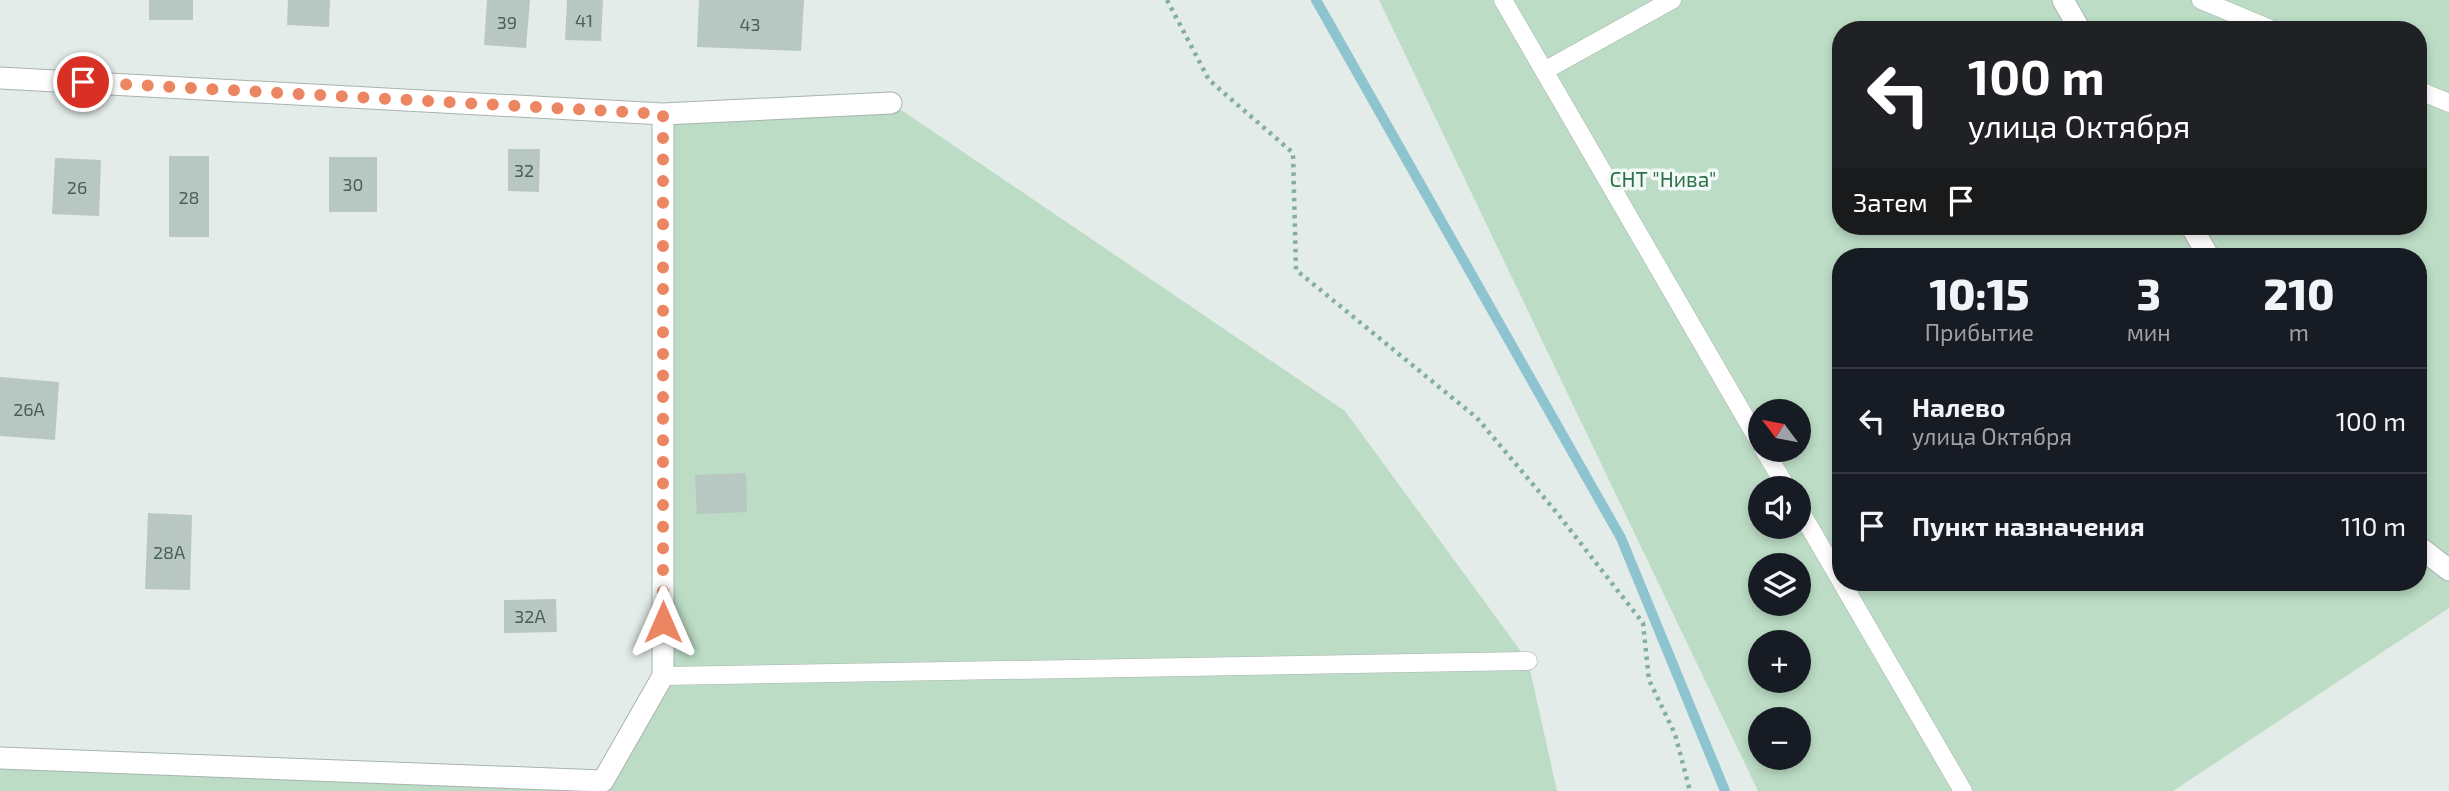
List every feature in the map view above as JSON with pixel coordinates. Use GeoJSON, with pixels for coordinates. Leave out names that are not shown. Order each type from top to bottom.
{"type":"FeatureCollection","features":[{"type":"Feature","properties":{"kind":"street"},"geometry":{"type":"LineString","coordinates":[[2063,0],[2075,21]]}},
{"type":"Feature","properties":{"kind":"street"},"geometry":{"type":"LineString","coordinates":[[0,78],[663,114],[891,103]]}},
{"type":"Feature","properties":{"kind":"street"},"geometry":{"type":"LineString","coordinates":[[0,758],[603,781],[663,676],[663,114]]}},
{"type":"Feature","properties":{"kind":"street"},"geometry":{"type":"LineString","coordinates":[[2427,553],[2449,570]]}},
{"type":"Feature","properties":{"kind":"lane"},"geometry":{"type":"LineString","coordinates":[[1503,0],[1748,422]]}},
{"type":"Feature","properties":{"kind":"lane"},"geometry":{"type":"LineString","coordinates":[[1544,71],[1672,0]]}},
{"type":"Feature","properties":{"kind":"lane"},"geometry":{"type":"LineString","coordinates":[[2201,0],[2251,21]]}},
{"type":"Feature","properties":{"kind":"lane"},"geometry":{"type":"LineString","coordinates":[[2427,94],[2449,103]]}},
{"type":"Feature","properties":{"kind":"lane"},"geometry":{"type":"LineString","coordinates":[[1811,530],[1832,566]]}},
{"type":"Feature","properties":{"kind":"lane"},"geometry":{"type":"LineString","coordinates":[[1846,591],[1963,791]]}},
{"type":"Feature","properties":{"kind":"lane"},"geometry":{"type":"LineString","coordinates":[[663,676],[1528,661]]}},
{"type":"Feature","properties":{"kind":"path"},"geometry":{"type":"LineString","coordinates":[[1167,0],[1209,80],[1293,153],[1297,270],[1477,418],[1557,513],[1643,623],[1649,680],[1675,734],[1690,791]]}},
{"type":"Feature","properties":{"kind":"green space","name":"СНТ \"Нива\""},"geometry":{"type":"Polygon","coordinates":[[[1379,0],[2449,0],[2449,608],[2173,791],[1758,791],[1379,0]]]}},
{"type":"Feature","properties":{"kind":"green space"},"geometry":{"type":"Polygon","coordinates":[[[891,103],[1345,411],[1528,661],[1557,791],[0,791],[0,758],[603,781],[663,676],[663,114],[891,103]]]}},
{"type":"Feature","properties":{"kind":"building"},"geometry":{"type":"Polygon","coordinates":[[[149,0],[193,0],[193,20],[149,20],[149,0]]]}},
{"type":"Feature","properties":{"kind":"building"},"geometry":{"type":"Polygon","coordinates":[[[288,0],[330,0],[329,27],[287,25],[288,0]]]}},
{"type":"Feature","properties":{"kind":"building"},"geometry":{"type":"Polygon","coordinates":[[[487,0],[530,0],[526,48],[484,45],[487,0]]]}},
{"type":"Feature","properties":{"kind":"building"},"geometry":{"type":"Polygon","coordinates":[[[567,0],[603,0],[601,41],[565,40],[567,0]]]}},
{"type":"Feature","properties":{"kind":"building"},"geometry":{"type":"Polygon","coordinates":[[[699,0],[804,0],[801,51],[697,47],[699,0]]]}},
{"type":"Feature","properties":{"kind":"building"},"geometry":{"type":"Polygon","coordinates":[[[508,149],[540,149],[539,192],[508,191],[508,149]]]}},
{"type":"Feature","properties":{"kind":"building"},"geometry":{"type":"Polygon","coordinates":[[[169,156],[209,156],[209,237],[169,237],[169,156]]]}},
{"type":"Feature","properties":{"kind":"building"},"geometry":{"type":"Polygon","coordinates":[[[329,157],[377,157],[377,212],[329,212],[329,157]]]}},
{"type":"Feature","properties":{"kind":"building"},"geometry":{"type":"Polygon","coordinates":[[[55,158],[101,160],[99,216],[52,214],[55,158]]]}},
{"type":"Feature","properties":{"kind":"building"},"geometry":{"type":"Polygon","coordinates":[[[0,377],[59,382],[55,440],[0,436],[0,377]]]}},
{"type":"Feature","properties":{"kind":"building"},"geometry":{"type":"Polygon","coordinates":[[[746,473],[747,512],[697,514],[695,475],[746,473]]]}},
{"type":"Feature","properties":{"kind":"building"},"geometry":{"type":"Polygon","coordinates":[[[148,513],[192,515],[190,590],[145,589],[148,513]]]}},
{"type":"Feature","properties":{"kind":"building"},"geometry":{"type":"Polygon","coordinates":[[[556,599],[557,632],[504,633],[504,600],[556,599]]]}},
{"type":"Feature","properties":{"kind":"waterway"},"geometry":{"type":"LineString","coordinates":[[1316,0],[1621,538],[1725,791]]}},
{"type":"Feature","properties":{"kind":"route"},"geometry":{"type":"LineString","coordinates":[[83,82],[663,114],[663,622]]}}]}
